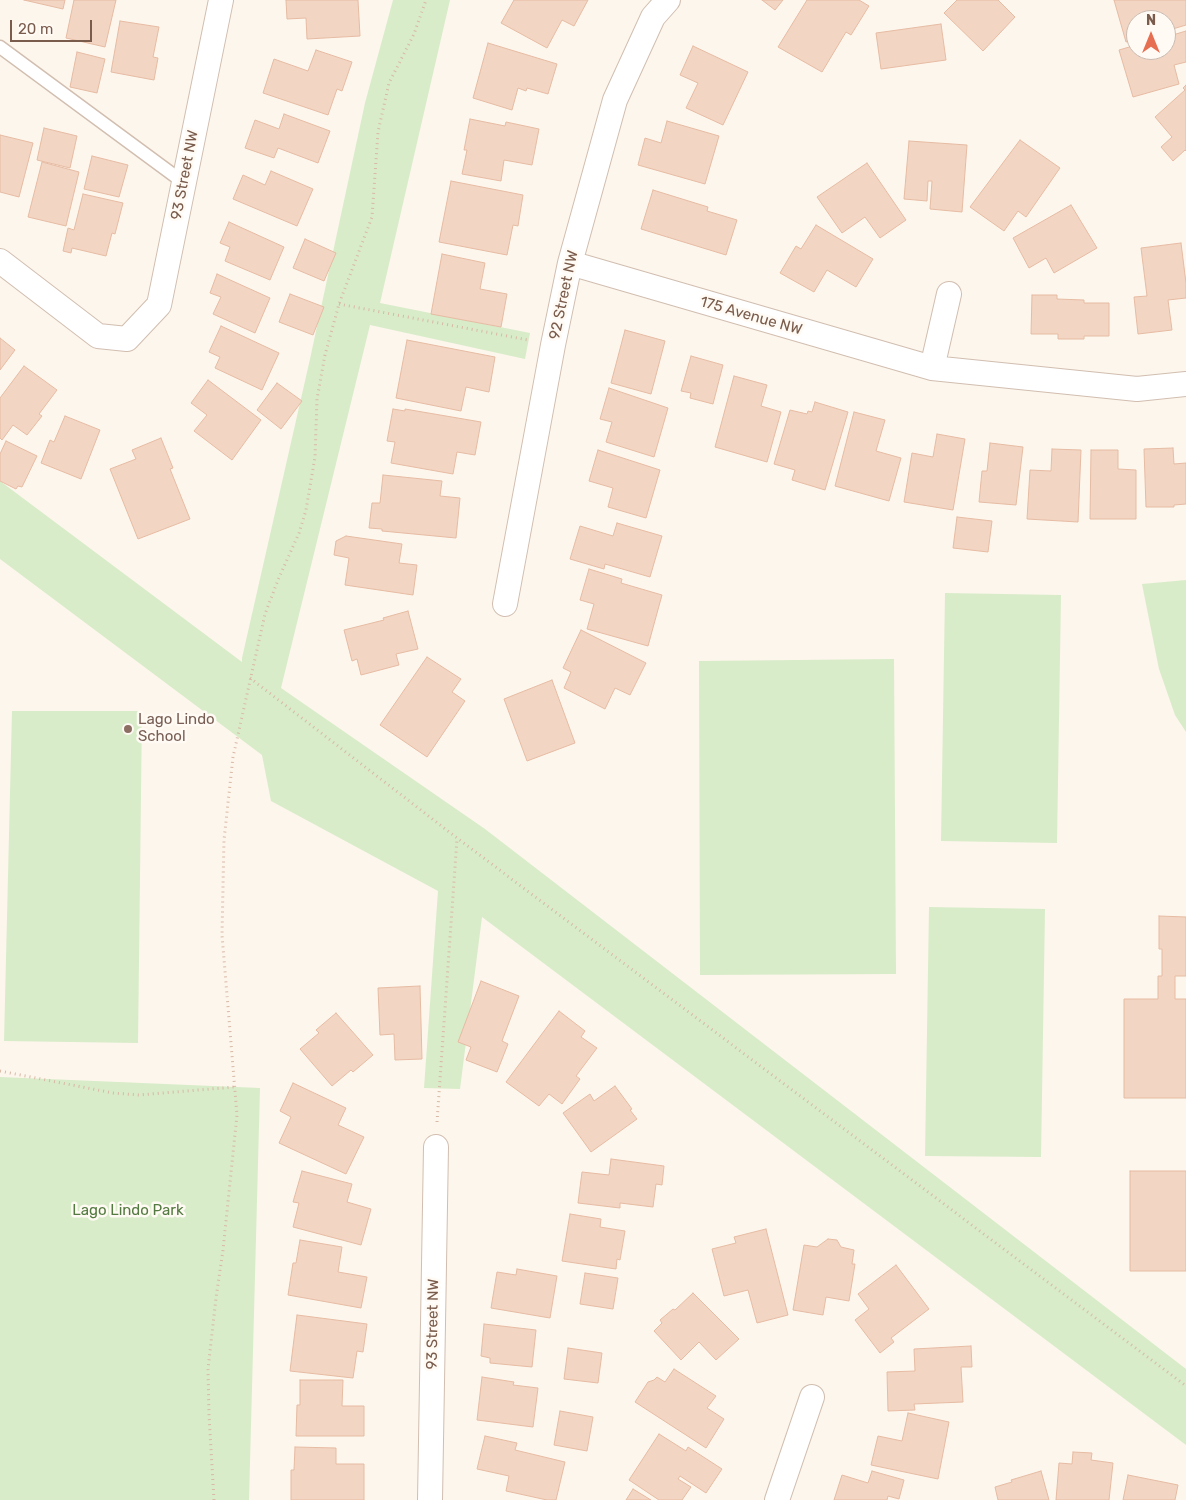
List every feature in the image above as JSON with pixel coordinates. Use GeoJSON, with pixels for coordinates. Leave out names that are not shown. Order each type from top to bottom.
{"type":"FeatureCollection","features":[{"type":"Feature","properties":{"kind":"street","name":"93 Street NW"},"geometry":{"type":"LineString","coordinates":[[0,260],[98,336],[127,339],[159,305],[221,0]]}},
{"type":"Feature","properties":{"kind":"street","name":"92 Street NW"},"geometry":{"type":"LineString","coordinates":[[505,604],[570,263],[615,100],[653,17],[668,0]]}},
{"type":"Feature","properties":{"kind":"street","name":"175 Avenue NW"},"geometry":{"type":"LineString","coordinates":[[570,263],[932,368],[1137,389],[1186,384]]}},
{"type":"Feature","properties":{"kind":"street"},"geometry":{"type":"LineString","coordinates":[[932,368],[950,294]]}},
{"type":"Feature","properties":{"kind":"street","name":"93 Street NW"},"geometry":{"type":"LineString","coordinates":[[430,1500],[436,1147]]}},
{"type":"Feature","properties":{"kind":"street"},"geometry":{"type":"LineString","coordinates":[[777,1500],[812,1397]]}},
{"type":"Feature","properties":{"kind":"lane"},"geometry":{"type":"LineString","coordinates":[[0,47],[183,182]]}},
{"type":"Feature","properties":{"kind":"path"},"geometry":{"type":"LineString","coordinates":[[214,1500],[208,1369],[216,1298],[224,1250],[237,1115],[222,935],[224,840],[233,757],[266,614],[278,580],[299,534],[306,510],[315,457],[317,399],[325,355],[339,304],[372,217],[378,132],[389,83],[414,34],[426,0]]}},
{"type":"Feature","properties":{"kind":"path"},"geometry":{"type":"LineString","coordinates":[[339,304],[553,345]]}},
{"type":"Feature","properties":{"kind":"path"},"geometry":{"type":"LineString","coordinates":[[250,678],[457,838],[1186,1386]]}},
{"type":"Feature","properties":{"kind":"path"},"geometry":{"type":"LineString","coordinates":[[436,1147],[457,838]]}},
{"type":"Feature","properties":{"kind":"path"},"geometry":{"type":"LineString","coordinates":[[0,1071],[113,1093],[139,1095],[234,1086]]}},
{"type":"Feature","properties":{"kind":"green space"},"geometry":{"type":"Polygon","coordinates":[[[393,0],[450,0],[380,303],[530,333],[525,359],[370,325],[281,688],[485,829],[1186,1369],[1186,1445],[482,917],[460,1089],[424,1088],[438,891],[271,801],[262,755],[0,559],[0,481],[242,662],[365,103],[393,0]]]}},
{"type":"Feature","properties":{"kind":"green space"},"geometry":{"type":"Polygon","coordinates":[[[1186,580],[1186,732],[1175,715],[1159,669],[1142,584],[1186,580]]]}},
{"type":"Feature","properties":{"kind":"green space"},"geometry":{"type":"Polygon","coordinates":[[[945,593],[1061,595],[1057,843],[941,841],[945,593]]]}},
{"type":"Feature","properties":{"kind":"green space"},"geometry":{"type":"Polygon","coordinates":[[[894,659],[896,974],[700,975],[699,661],[894,659]]]}},
{"type":"Feature","properties":{"kind":"green space"},"geometry":{"type":"Polygon","coordinates":[[[12,711],[142,711],[138,1043],[4,1041],[12,711]]]}},
{"type":"Feature","properties":{"kind":"green space"},"geometry":{"type":"Polygon","coordinates":[[[929,907],[1045,909],[1041,1157],[925,1156],[929,907]]]}},
{"type":"Feature","properties":{"kind":"green space","name":"Lago Lindo Park"},"geometry":{"type":"Polygon","coordinates":[[[0,1077],[260,1088],[249,1500],[0,1500],[0,1077]]]}},
{"type":"Feature","properties":{"kind":"building"},"geometry":{"type":"Polygon","coordinates":[[[24,0],[65,0],[63,9],[24,0]]]}},
{"type":"Feature","properties":{"kind":"building"},"geometry":{"type":"Polygon","coordinates":[[[74,0],[116,0],[105,47],[66,38],[74,0]]]}},
{"type":"Feature","properties":{"kind":"building"},"geometry":{"type":"Polygon","coordinates":[[[286,0],[358,0],[360,36],[307,39],[306,18],[287,19],[286,0]]]}},
{"type":"Feature","properties":{"kind":"building"},"geometry":{"type":"Polygon","coordinates":[[[514,0],[588,0],[574,26],[562,20],[547,48],[501,23],[514,0]]]}},
{"type":"Feature","properties":{"kind":"building"},"geometry":{"type":"Polygon","coordinates":[[[762,0],[783,0],[775,10],[762,0]]]}},
{"type":"Feature","properties":{"kind":"building"},"geometry":{"type":"Polygon","coordinates":[[[807,0],[859,0],[869,6],[851,35],[846,32],[822,72],[778,47],[807,0]]]}},
{"type":"Feature","properties":{"kind":"building"},"geometry":{"type":"Polygon","coordinates":[[[957,0],[998,0],[1015,17],[983,51],[944,13],[957,0]]]}},
{"type":"Feature","properties":{"kind":"building"},"geometry":{"type":"Polygon","coordinates":[[[1114,0],[1186,0],[1186,25],[1176,28],[1176,10],[1126,10],[1126,42],[1114,0]]]}},
{"type":"Feature","properties":{"kind":"building"},"geometry":{"type":"Polygon","coordinates":[[[120,21],[159,27],[153,57],[158,58],[154,80],[111,72],[120,21]]]}},
{"type":"Feature","properties":{"kind":"building"},"geometry":{"type":"Polygon","coordinates":[[[941,24],[946,60],[881,69],[876,33],[941,24]]]}},
{"type":"Feature","properties":{"kind":"building"},"geometry":{"type":"Polygon","coordinates":[[[1186,31],[1186,62],[1174,65],[1179,84],[1133,97],[1119,50],[1126,48],[1126,60],[1176,60],[1176,34],[1186,31]]]}},
{"type":"Feature","properties":{"kind":"building"},"geometry":{"type":"Polygon","coordinates":[[[488,43],[557,64],[548,94],[527,88],[526,91],[518,88],[512,110],[473,98],[488,43]]]}},
{"type":"Feature","properties":{"kind":"building"},"geometry":{"type":"Polygon","coordinates":[[[693,46],[748,72],[723,125],[686,108],[698,83],[680,75],[693,46]]]}},
{"type":"Feature","properties":{"kind":"building"},"geometry":{"type":"Polygon","coordinates":[[[316,50],[352,62],[342,91],[337,89],[328,115],[263,93],[274,59],[308,71],[316,50]]]}},
{"type":"Feature","properties":{"kind":"building"},"geometry":{"type":"Polygon","coordinates":[[[77,52],[105,59],[97,93],[70,87],[77,52]]]}},
{"type":"Feature","properties":{"kind":"building"},"geometry":{"type":"Polygon","coordinates":[[[1186,85],[1186,151],[1173,161],[1161,147],[1172,137],[1155,117],[1185,90],[1183,88],[1186,85]]]}},
{"type":"Feature","properties":{"kind":"building"},"geometry":{"type":"Polygon","coordinates":[[[284,114],[330,131],[318,163],[278,148],[274,158],[245,148],[255,120],[279,129],[284,114]]]}},
{"type":"Feature","properties":{"kind":"building"},"geometry":{"type":"Polygon","coordinates":[[[470,119],[505,126],[506,122],[539,129],[532,165],[504,160],[501,181],[462,174],[470,119]]]}},
{"type":"Feature","properties":{"kind":"building"},"geometry":{"type":"Polygon","coordinates":[[[667,121],[719,136],[705,184],[638,165],[645,138],[661,143],[667,121]]]}},
{"type":"Feature","properties":{"kind":"building"},"geometry":{"type":"Polygon","coordinates":[[[44,128],[77,136],[70,168],[37,160],[44,128]]]}},
{"type":"Feature","properties":{"kind":"building"},"geometry":{"type":"Polygon","coordinates":[[[0,135],[33,143],[19,197],[0,192],[0,135]]]}},
{"type":"Feature","properties":{"kind":"building"},"geometry":{"type":"Polygon","coordinates":[[[1020,140],[1060,168],[1026,217],[1018,211],[1004,231],[970,207],[1020,140]]]}},
{"type":"Feature","properties":{"kind":"building"},"geometry":{"type":"Polygon","coordinates":[[[909,141],[967,145],[962,212],[930,209],[932,181],[928,181],[927,201],[904,199],[909,141]]]}},
{"type":"Feature","properties":{"kind":"building"},"geometry":{"type":"Polygon","coordinates":[[[92,156],[128,165],[119,197],[84,189],[92,156]]]}},
{"type":"Feature","properties":{"kind":"building"},"geometry":{"type":"Polygon","coordinates":[[[42,162],[79,172],[66,226],[28,217],[42,162]]]}},
{"type":"Feature","properties":{"kind":"building"},"geometry":{"type":"Polygon","coordinates":[[[867,163],[906,220],[880,238],[865,217],[842,233],[817,197],[867,163]]]}},
{"type":"Feature","properties":{"kind":"building"},"geometry":{"type":"Polygon","coordinates":[[[271,171],[313,189],[297,226],[233,199],[243,175],[265,185],[271,171]]]}},
{"type":"Feature","properties":{"kind":"building"},"geometry":{"type":"Polygon","coordinates":[[[451,181],[523,195],[518,226],[513,225],[507,255],[439,242],[451,181]]]}},
{"type":"Feature","properties":{"kind":"building"},"geometry":{"type":"Polygon","coordinates":[[[653,190],[708,207],[707,211],[737,220],[726,255],[641,229],[653,190]]]}},
{"type":"Feature","properties":{"kind":"building"},"geometry":{"type":"Polygon","coordinates":[[[83,194],[123,203],[115,234],[112,233],[106,256],[72,248],[71,253],[63,251],[68,228],[74,230],[83,194]]]}},
{"type":"Feature","properties":{"kind":"building"},"geometry":{"type":"Polygon","coordinates":[[[1071,205],[1097,248],[1054,273],[1046,258],[1029,268],[1013,238],[1071,205]]]}},
{"type":"Feature","properties":{"kind":"building"},"geometry":{"type":"Polygon","coordinates":[[[229,222],[284,247],[270,280],[225,261],[230,247],[220,243],[229,222]]]}},
{"type":"Feature","properties":{"kind":"building"},"geometry":{"type":"Polygon","coordinates":[[[816,225],[873,259],[856,287],[827,270],[814,292],[780,273],[796,246],[801,249],[816,225]]]}},
{"type":"Feature","properties":{"kind":"building"},"geometry":{"type":"Polygon","coordinates":[[[305,239],[336,253],[324,281],[293,268],[305,239]]]}},
{"type":"Feature","properties":{"kind":"building"},"geometry":{"type":"Polygon","coordinates":[[[1181,243],[1186,298],[1168,300],[1172,330],[1138,334],[1134,297],[1147,296],[1141,248],[1181,243]]]}},
{"type":"Feature","properties":{"kind":"building"},"geometry":{"type":"Polygon","coordinates":[[[442,254],[485,263],[480,289],[507,294],[501,327],[431,314],[442,254]]]}},
{"type":"Feature","properties":{"kind":"building"},"geometry":{"type":"Polygon","coordinates":[[[217,274],[270,298],[255,333],[213,314],[221,297],[210,293],[217,274]]]}},
{"type":"Feature","properties":{"kind":"building"},"geometry":{"type":"Polygon","coordinates":[[[290,294],[324,307],[313,335],[279,322],[290,294]]]}},
{"type":"Feature","properties":{"kind":"building"},"geometry":{"type":"Polygon","coordinates":[[[1032,295],[1057,295],[1057,299],[1084,300],[1084,303],[1109,303],[1109,336],[1084,336],[1084,339],[1058,339],[1058,334],[1031,334],[1032,295]]]}},
{"type":"Feature","properties":{"kind":"building"},"geometry":{"type":"Polygon","coordinates":[[[221,326],[279,353],[262,390],[215,368],[220,357],[209,352],[221,326]]]}},
{"type":"Feature","properties":{"kind":"building"},"geometry":{"type":"Polygon","coordinates":[[[625,330],[665,341],[651,394],[611,383],[625,330]]]}},
{"type":"Feature","properties":{"kind":"building"},"geometry":{"type":"Polygon","coordinates":[[[0,338],[15,350],[0,370],[0,338]]]}},
{"type":"Feature","properties":{"kind":"building"},"geometry":{"type":"Polygon","coordinates":[[[407,340],[495,357],[489,392],[466,387],[461,411],[396,398],[407,340]]]}},
{"type":"Feature","properties":{"kind":"building"},"geometry":{"type":"Polygon","coordinates":[[[691,356],[723,365],[713,404],[690,398],[691,393],[681,391],[691,356]]]}},
{"type":"Feature","properties":{"kind":"building"},"geometry":{"type":"Polygon","coordinates":[[[24,366],[57,390],[39,414],[42,416],[27,435],[13,425],[2,440],[0,438],[0,398],[24,366]]]}},
{"type":"Feature","properties":{"kind":"building"},"geometry":{"type":"Polygon","coordinates":[[[734,376],[767,385],[761,406],[781,412],[767,462],[715,447],[734,376]]]}},
{"type":"Feature","properties":{"kind":"building"},"geometry":{"type":"Polygon","coordinates":[[[208,380],[261,420],[232,460],[194,431],[207,415],[191,403],[208,380]]]}},
{"type":"Feature","properties":{"kind":"building"},"geometry":{"type":"Polygon","coordinates":[[[277,383],[302,401],[281,429],[257,410],[277,383]]]}},
{"type":"Feature","properties":{"kind":"building"},"geometry":{"type":"Polygon","coordinates":[[[609,388],[668,408],[654,457],[606,442],[612,422],[600,419],[609,388]]]}},
{"type":"Feature","properties":{"kind":"building"},"geometry":{"type":"Polygon","coordinates":[[[815,402],[848,412],[825,490],[792,480],[795,470],[774,464],[790,410],[807,414],[808,411],[812,412],[815,402]]]}},
{"type":"Feature","properties":{"kind":"building"},"geometry":{"type":"Polygon","coordinates":[[[393,409],[405,411],[405,409],[481,422],[475,455],[457,452],[453,474],[391,463],[395,442],[387,441],[393,409]]]}},
{"type":"Feature","properties":{"kind":"building"},"geometry":{"type":"Polygon","coordinates":[[[854,412],[885,420],[876,451],[901,458],[889,501],[835,486],[854,412]]]}},
{"type":"Feature","properties":{"kind":"building"},"geometry":{"type":"Polygon","coordinates":[[[65,416],[100,430],[81,479],[41,463],[50,440],[54,442],[65,416]]]}},
{"type":"Feature","properties":{"kind":"building"},"geometry":{"type":"Polygon","coordinates":[[[937,434],[965,439],[953,510],[904,502],[912,453],[933,457],[937,434]]]}},
{"type":"Feature","properties":{"kind":"building"},"geometry":{"type":"Polygon","coordinates":[[[161,438],[173,468],[170,469],[190,519],[138,539],[110,469],[136,459],[132,450],[161,438]]]}},
{"type":"Feature","properties":{"kind":"building"},"geometry":{"type":"Polygon","coordinates":[[[6,441],[37,456],[22,487],[18,486],[16,489],[0,481],[0,454],[6,441]]]}},
{"type":"Feature","properties":{"kind":"building"},"geometry":{"type":"Polygon","coordinates":[[[990,443],[1023,447],[1016,505],[979,502],[982,471],[987,471],[990,443]]]}},
{"type":"Feature","properties":{"kind":"building"},"geometry":{"type":"Polygon","coordinates":[[[1173,448],[1174,464],[1186,463],[1186,504],[1174,505],[1174,507],[1146,507],[1144,449],[1173,448]]]}},
{"type":"Feature","properties":{"kind":"building"},"geometry":{"type":"Polygon","coordinates":[[[1052,449],[1081,450],[1078,522],[1027,519],[1030,470],[1051,471],[1052,449]]]}},
{"type":"Feature","properties":{"kind":"building"},"geometry":{"type":"Polygon","coordinates":[[[598,450],[660,470],[646,518],[608,507],[613,488],[589,481],[598,450]]]}},
{"type":"Feature","properties":{"kind":"building"},"geometry":{"type":"Polygon","coordinates":[[[1091,450],[1118,450],[1118,469],[1136,470],[1136,519],[1090,519],[1091,450]]]}},
{"type":"Feature","properties":{"kind":"building"},"geometry":{"type":"Polygon","coordinates":[[[383,475],[442,481],[440,496],[460,498],[456,538],[369,528],[372,503],[380,503],[383,475]]]}},
{"type":"Feature","properties":{"kind":"building"},"geometry":{"type":"Polygon","coordinates":[[[957,517],[992,521],[988,552],[953,548],[957,517]]]}},
{"type":"Feature","properties":{"kind":"building"},"geometry":{"type":"Polygon","coordinates":[[[617,523],[662,536],[650,577],[605,564],[604,569],[570,559],[580,526],[613,536],[617,523]]]}},
{"type":"Feature","properties":{"kind":"building"},"geometry":{"type":"Polygon","coordinates":[[[346,536],[402,544],[399,563],[417,565],[413,595],[345,585],[349,558],[334,555],[336,541],[346,536]]]}},
{"type":"Feature","properties":{"kind":"building"},"geometry":{"type":"Polygon","coordinates":[[[589,569],[622,579],[621,583],[662,595],[648,646],[587,629],[594,604],[580,600],[589,569]]]}},
{"type":"Feature","properties":{"kind":"building"},"geometry":{"type":"Polygon","coordinates":[[[408,611],[418,649],[396,654],[399,665],[361,675],[357,659],[352,661],[344,630],[384,620],[383,618],[408,611]]]}},
{"type":"Feature","properties":{"kind":"building"},"geometry":{"type":"Polygon","coordinates":[[[581,630],[646,663],[630,695],[615,688],[605,709],[564,688],[571,672],[563,668],[581,630]]]}},
{"type":"Feature","properties":{"kind":"building"},"geometry":{"type":"Polygon","coordinates":[[[427,657],[461,679],[452,692],[465,701],[427,757],[380,725],[427,657]]]}},
{"type":"Feature","properties":{"kind":"building"},"geometry":{"type":"Polygon","coordinates":[[[552,680],[575,743],[527,761],[504,699],[552,680]]]}},
{"type":"Feature","properties":{"kind":"building"},"geometry":{"type":"Polygon","coordinates":[[[1159,916],[1186,917],[1186,976],[1175,976],[1175,999],[1186,999],[1186,1098],[1124,1098],[1124,999],[1158,999],[1158,976],[1162,976],[1162,949],[1159,949],[1159,916]]]}},
{"type":"Feature","properties":{"kind":"building"},"geometry":{"type":"Polygon","coordinates":[[[481,981],[519,996],[502,1041],[508,1044],[497,1072],[466,1060],[471,1047],[458,1042],[481,981]]]}},
{"type":"Feature","properties":{"kind":"building"},"geometry":{"type":"Polygon","coordinates":[[[420,986],[422,1059],[395,1060],[394,1034],[380,1035],[378,988],[420,986]]]}},
{"type":"Feature","properties":{"kind":"building"},"geometry":{"type":"Polygon","coordinates":[[[559,1011],[585,1031],[581,1037],[597,1048],[576,1076],[580,1079],[562,1104],[549,1094],[539,1106],[506,1082],[559,1011]]]}},
{"type":"Feature","properties":{"kind":"building"},"geometry":{"type":"Polygon","coordinates":[[[336,1013],[373,1055],[332,1086],[300,1049],[319,1033],[316,1030],[336,1013]]]}},
{"type":"Feature","properties":{"kind":"building"},"geometry":{"type":"Polygon","coordinates":[[[293,1083],[346,1108],[338,1125],[364,1137],[346,1174],[279,1143],[291,1117],[280,1111],[293,1083]]]}},
{"type":"Feature","properties":{"kind":"building"},"geometry":{"type":"Polygon","coordinates":[[[615,1086],[637,1119],[591,1152],[563,1113],[590,1094],[594,1101],[615,1086]]]}},
{"type":"Feature","properties":{"kind":"building"},"geometry":{"type":"Polygon","coordinates":[[[611,1159],[664,1166],[662,1185],[656,1184],[653,1207],[620,1203],[620,1208],[578,1203],[582,1172],[609,1175],[611,1159]]]}},
{"type":"Feature","properties":{"kind":"building"},"geometry":{"type":"Polygon","coordinates":[[[302,1171],[352,1184],[347,1202],[371,1209],[361,1245],[293,1227],[299,1203],[293,1202],[302,1171]]]}},
{"type":"Feature","properties":{"kind":"building"},"geometry":{"type":"Polygon","coordinates":[[[1130,1171],[1186,1171],[1186,1271],[1130,1271],[1130,1171]]]}},
{"type":"Feature","properties":{"kind":"building"},"geometry":{"type":"Polygon","coordinates":[[[570,1214],[601,1219],[600,1227],[625,1231],[620,1260],[617,1259],[616,1269],[562,1261],[570,1214]]]}},
{"type":"Feature","properties":{"kind":"building"},"geometry":{"type":"Polygon","coordinates":[[[766,1229],[788,1315],[757,1323],[748,1290],[724,1296],[712,1249],[736,1243],[734,1237],[766,1229]]]}},
{"type":"Feature","properties":{"kind":"building"},"geometry":{"type":"Polygon","coordinates":[[[828,1239],[837,1240],[841,1247],[854,1250],[852,1264],[855,1264],[849,1301],[826,1297],[823,1315],[793,1310],[804,1245],[817,1247],[828,1239]]]}},
{"type":"Feature","properties":{"kind":"building"},"geometry":{"type":"Polygon","coordinates":[[[300,1240],[342,1247],[338,1272],[367,1277],[361,1308],[288,1295],[293,1263],[296,1263],[300,1240]]]}},
{"type":"Feature","properties":{"kind":"building"},"geometry":{"type":"Polygon","coordinates":[[[896,1265],[929,1309],[891,1338],[894,1342],[880,1353],[855,1320],[869,1309],[858,1294],[896,1265]]]}},
{"type":"Feature","properties":{"kind":"building"},"geometry":{"type":"Polygon","coordinates":[[[517,1269],[557,1276],[550,1318],[491,1308],[497,1272],[516,1275],[517,1269]]]}},
{"type":"Feature","properties":{"kind":"building"},"geometry":{"type":"Polygon","coordinates":[[[585,1273],[618,1278],[613,1309],[580,1304],[585,1273]]]}},
{"type":"Feature","properties":{"kind":"building"},"geometry":{"type":"Polygon","coordinates":[[[693,1293],[739,1339],[716,1360],[699,1342],[681,1360],[654,1331],[662,1323],[660,1320],[673,1309],[675,1310],[693,1293]]]}},
{"type":"Feature","properties":{"kind":"building"},"geometry":{"type":"Polygon","coordinates":[[[297,1315],[367,1324],[363,1352],[357,1351],[353,1378],[290,1371],[297,1315]]]}},
{"type":"Feature","properties":{"kind":"building"},"geometry":{"type":"Polygon","coordinates":[[[484,1324],[536,1330],[532,1367],[490,1363],[490,1358],[481,1356],[484,1324]]]}},
{"type":"Feature","properties":{"kind":"building"},"geometry":{"type":"Polygon","coordinates":[[[971,1346],[972,1367],[961,1367],[963,1402],[914,1404],[915,1410],[888,1411],[887,1372],[915,1371],[914,1349],[971,1346]]]}},
{"type":"Feature","properties":{"kind":"building"},"geometry":{"type":"Polygon","coordinates":[[[568,1348],[602,1353],[598,1383],[564,1379],[568,1348]]]}},
{"type":"Feature","properties":{"kind":"building"},"geometry":{"type":"Polygon","coordinates":[[[674,1369],[716,1396],[707,1408],[724,1419],[706,1448],[635,1402],[648,1382],[657,1377],[665,1382],[674,1369]]]}},
{"type":"Feature","properties":{"kind":"building"},"geometry":{"type":"Polygon","coordinates":[[[482,1377],[514,1382],[513,1385],[538,1388],[533,1427],[477,1420],[482,1377]]]}},
{"type":"Feature","properties":{"kind":"building"},"geometry":{"type":"Polygon","coordinates":[[[300,1380],[343,1380],[342,1406],[364,1406],[364,1436],[296,1436],[297,1405],[300,1405],[300,1380]]]}},
{"type":"Feature","properties":{"kind":"building"},"geometry":{"type":"Polygon","coordinates":[[[560,1411],[593,1417],[587,1451],[554,1445],[560,1411]]]}},
{"type":"Feature","properties":{"kind":"building"},"geometry":{"type":"Polygon","coordinates":[[[908,1413],[949,1422],[938,1479],[871,1465],[878,1436],[902,1441],[908,1413]]]}},
{"type":"Feature","properties":{"kind":"building"},"geometry":{"type":"Polygon","coordinates":[[[659,1434],[686,1451],[688,1447],[722,1469],[706,1493],[680,1476],[678,1479],[691,1487],[682,1500],[659,1500],[629,1480],[659,1434]]]}},
{"type":"Feature","properties":{"kind":"building"},"geometry":{"type":"Polygon","coordinates":[[[485,1436],[517,1443],[515,1450],[565,1462],[556,1500],[547,1500],[506,1491],[509,1476],[477,1469],[485,1436]]]}},
{"type":"Feature","properties":{"kind":"building"},"geometry":{"type":"Polygon","coordinates":[[[295,1447],[336,1448],[336,1464],[364,1464],[364,1500],[291,1500],[291,1470],[294,1470],[295,1447]]]}},
{"type":"Feature","properties":{"kind":"building"},"geometry":{"type":"Polygon","coordinates":[[[1073,1452],[1092,1453],[1091,1460],[1113,1463],[1109,1500],[1056,1500],[1059,1463],[1072,1464],[1073,1452]]]}},
{"type":"Feature","properties":{"kind":"building"},"geometry":{"type":"Polygon","coordinates":[[[872,1471],[904,1480],[899,1499],[888,1496],[887,1500],[834,1500],[842,1475],[868,1483],[872,1471]]]}},
{"type":"Feature","properties":{"kind":"building"},"geometry":{"type":"Polygon","coordinates":[[[1041,1471],[1049,1500],[998,1500],[995,1487],[1041,1471]]]}},
{"type":"Feature","properties":{"kind":"building"},"geometry":{"type":"Polygon","coordinates":[[[1128,1475],[1178,1485],[1175,1500],[1123,1500],[1128,1475]]]}},
{"type":"Feature","properties":{"kind":"building"},"geometry":{"type":"Polygon","coordinates":[[[633,1489],[651,1500],[626,1500],[633,1489]]]}},
{"type":"Feature","properties":{"kind":"place","name":"Lago Lindo School"},"geometry":{"type":"Point","coordinates":[128,729]}}]}
